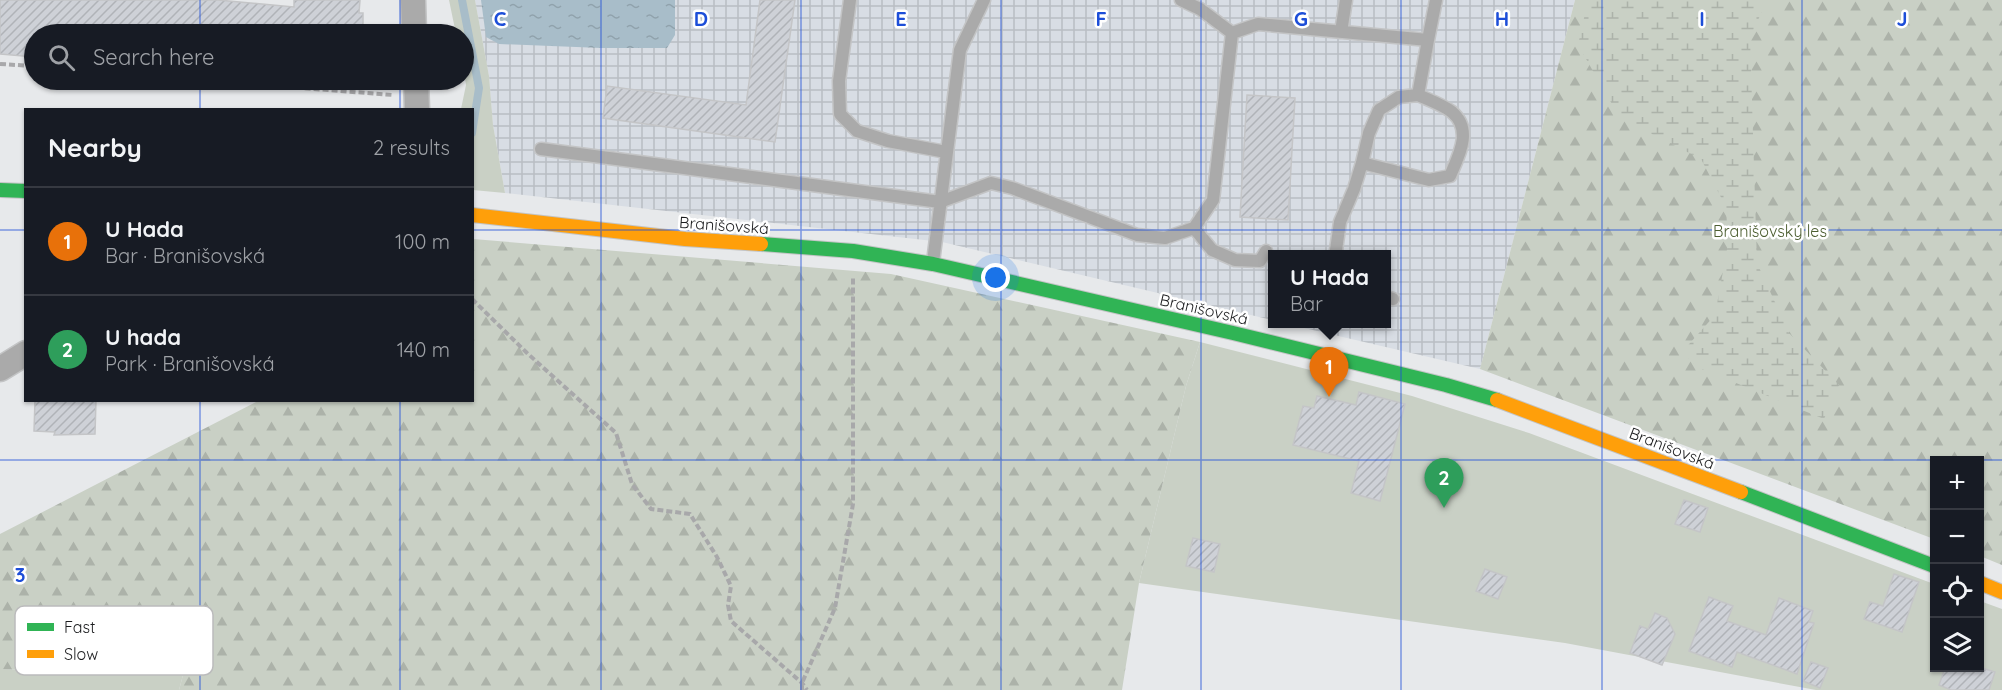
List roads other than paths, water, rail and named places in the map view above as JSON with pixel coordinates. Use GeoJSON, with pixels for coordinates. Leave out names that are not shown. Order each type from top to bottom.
{"type":"FeatureCollection","features":[{"type":"Feature","properties":{"kind":"street"},"geometry":{"type":"LineString","coordinates":[[413,0],[414,24]]}},
{"type":"Feature","properties":{"kind":"street"},"geometry":{"type":"LineString","coordinates":[[0,190],[24,191]]}},
{"type":"Feature","properties":{"kind":"street","name":"Branišovská"},"geometry":{"type":"LineString","coordinates":[[474,215],[686,239],[853,251],[933,264],[1199,325],[1456,388],[1516,406],[1930,564]]}},
{"type":"Feature","properties":{"kind":"street"},"geometry":{"type":"LineString","coordinates":[[0,369],[24,354]]}},
{"type":"Feature","properties":{"kind":"street"},"geometry":{"type":"LineString","coordinates":[[1984,585],[2002,592]]}},
{"type":"Feature","properties":{"kind":"lane"},"geometry":{"type":"LineString","coordinates":[[850,0],[839,81],[840,114],[857,131],[888,141],[946,152]]}},
{"type":"Feature","properties":{"kind":"lane"},"geometry":{"type":"LineString","coordinates":[[933,264],[960,50],[984,0]]}},
{"type":"Feature","properties":{"kind":"lane"},"geometry":{"type":"LineString","coordinates":[[1341,32],[1346,0]]}},
{"type":"Feature","properties":{"kind":"lane"},"geometry":{"type":"LineString","coordinates":[[1418,95],[1436,0]]}},
{"type":"Feature","properties":{"kind":"lane"},"geometry":{"type":"LineString","coordinates":[[1185,1],[1200,9],[1232,33]]}},
{"type":"Feature","properties":{"kind":"lane"},"geometry":{"type":"LineString","coordinates":[[1232,33],[1258,24],[1428,39]]}},
{"type":"Feature","properties":{"kind":"lane"},"geometry":{"type":"LineString","coordinates":[[541,149],[940,202],[991,183],[1012,188],[1137,235],[1165,238],[1194,228],[1213,200],[1232,33]]}},
{"type":"Feature","properties":{"kind":"lane"},"geometry":{"type":"LineString","coordinates":[[1336,250],[1340,222],[1362,163],[1369,133],[1379,110],[1399,97],[1418,95],[1451,111],[1463,126],[1462,148],[1450,176],[1429,180],[1362,163]]}},
{"type":"Feature","properties":{"kind":"lane"},"geometry":{"type":"LineString","coordinates":[[1194,228],[1212,250],[1235,260],[1260,261],[1266,251]]}},
{"type":"Feature","properties":{"kind":"water"},"geometry":{"type":"Polygon","coordinates":[[[481,0],[675,0],[675,35],[667,48],[499,44],[486,37],[481,0]]]}},
{"type":"Feature","properties":{"kind":"waterway"},"geometry":{"type":"LineString","coordinates":[[462,0],[467,24]]}},
{"type":"Feature","properties":{"kind":"waterway"},"geometry":{"type":"LineString","coordinates":[[474,62],[479,88],[474,120]]}},
{"type":"Feature","properties":{"kind":"place","name":"U Hada"},"geometry":{"type":"Point","coordinates":[1329,397]}},
{"type":"Feature","properties":{"kind":"place","name":"U hada"},"geometry":{"type":"Point","coordinates":[1444,508]}},
{"type":"Feature","properties":{"kind":"park label","name":"Branišovský les"},"geometry":{"type":"Point","coordinates":[1770,231]}}]}
